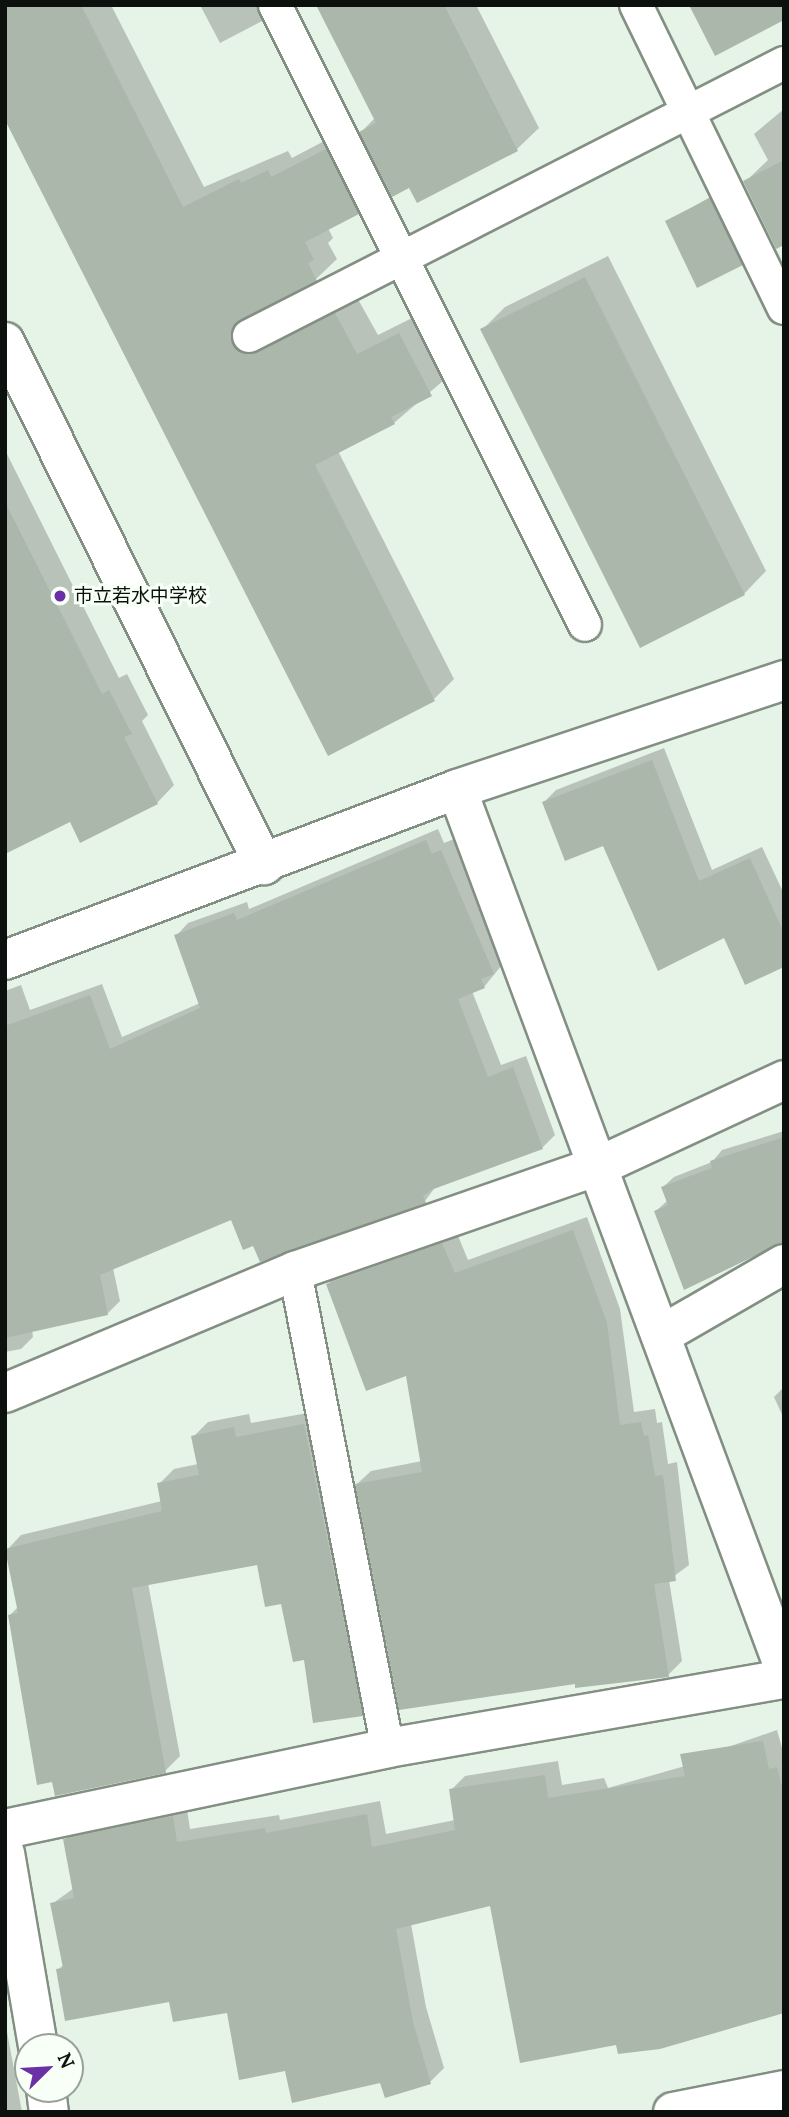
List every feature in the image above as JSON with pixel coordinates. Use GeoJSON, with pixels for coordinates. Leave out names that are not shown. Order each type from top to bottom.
{"type":"FeatureCollection","features":[{"type":"Feature","properties":{"kind":"street"},"geometry":{"type":"LineString","coordinates":[[5,342],[264,865]]}},
{"type":"Feature","properties":{"kind":"street"},"geometry":{"type":"LineString","coordinates":[[5,960],[264,865],[457,789],[784,680]]}},
{"type":"Feature","properties":{"kind":"street"},"geometry":{"type":"LineString","coordinates":[[457,789],[784,1668]]}},
{"type":"Feature","properties":{"kind":"street"},"geometry":{"type":"LineString","coordinates":[[5,1393],[295,1271],[599,1166],[784,1080]]}},
{"type":"Feature","properties":{"kind":"street"},"geometry":{"type":"LineString","coordinates":[[661,1335],[784,1264]]}},
{"type":"Feature","properties":{"kind":"street"},"geometry":{"type":"LineString","coordinates":[[5,1829],[388,1748],[784,1679]]}},
{"type":"Feature","properties":{"kind":"street"},"geometry":{"type":"LineString","coordinates":[[5,1853],[36,2033]]}},
{"type":"Feature","properties":{"kind":"street"},"geometry":{"type":"LineString","coordinates":[[673,2112],[784,2090]]}},
{"type":"Feature","properties":{"kind":"lane"},"geometry":{"type":"LineString","coordinates":[[275,5],[403,257],[584,625]]}},
{"type":"Feature","properties":{"kind":"lane"},"geometry":{"type":"LineString","coordinates":[[636,5],[784,309]]}},
{"type":"Feature","properties":{"kind":"lane"},"geometry":{"type":"LineString","coordinates":[[250,336],[784,63]]}},
{"type":"Feature","properties":{"kind":"lane"},"geometry":{"type":"LineString","coordinates":[[295,1271],[388,1748]]}},
{"type":"Feature","properties":{"kind":"building"},"geometry":{"type":"Polygon","coordinates":[[[5,5],[81,5],[183,207],[239,179],[241,183],[268,170],[271,177],[326,149],[359,214],[305,242],[314,260],[308,263],[317,281],[241,320],[231,336],[238,351],[257,353],[335,313],[357,354],[399,333],[432,396],[391,417],[395,424],[315,465],[435,701],[328,756],[5,120],[5,5]]]}},
{"type":"Feature","properties":{"kind":"building"},"geometry":{"type":"Polygon","coordinates":[[[316,5],[444,5],[518,151],[417,203],[409,188],[392,197],[359,132],[376,123],[316,5]]]}},
{"type":"Feature","properties":{"kind":"building"},"geometry":{"type":"Polygon","coordinates":[[[689,5],[784,5],[784,20],[715,56],[689,5]]]}},
{"type":"Feature","properties":{"kind":"building"},"geometry":{"type":"Polygon","coordinates":[[[784,160],[784,245],[776,249],[743,181],[784,160]]]}},
{"type":"Feature","properties":{"kind":"building"},"geometry":{"type":"Polygon","coordinates":[[[710,198],[743,265],[697,288],[665,221],[710,198]]]}},
{"type":"Feature","properties":{"kind":"building"},"geometry":{"type":"Polygon","coordinates":[[[585,277],[745,595],[640,648],[480,329],[585,277]]]}},
{"type":"Feature","properties":{"kind":"building"},"geometry":{"type":"Polygon","coordinates":[[[5,502],[102,694],[109,690],[132,734],[124,737],[158,804],[80,843],[70,822],[5,854],[5,502]]]}},
{"type":"Feature","properties":{"kind":"building"},"geometry":{"type":"Polygon","coordinates":[[[652,760],[699,881],[750,858],[784,933],[784,967],[745,985],[724,938],[658,971],[603,846],[565,861],[542,802],[652,760]]]}},
{"type":"Feature","properties":{"kind":"building"},"geometry":{"type":"Polygon","coordinates":[[[426,840],[432,854],[441,850],[494,974],[481,979],[485,988],[458,999],[488,1077],[513,1067],[543,1149],[431,1190],[423,1196],[426,1203],[260,1262],[253,1246],[243,1250],[231,1220],[100,1275],[108,1315],[5,1338],[5,1026],[90,995],[110,1049],[200,1008],[174,935],[234,913],[237,920],[426,840]]]}},
{"type":"Feature","properties":{"kind":"building"},"geometry":{"type":"Polygon","coordinates":[[[784,1137],[784,1242],[684,1290],[654,1211],[668,1205],[661,1187],[712,1168],[710,1161],[784,1137]]]}},
{"type":"Feature","properties":{"kind":"building"},"geometry":{"type":"Polygon","coordinates":[[[573,1230],[607,1323],[620,1425],[641,1422],[644,1436],[648,1435],[655,1476],[663,1475],[676,1581],[654,1584],[669,1677],[575,1688],[575,1684],[399,1710],[355,1484],[422,1472],[406,1376],[366,1391],[326,1284],[442,1243],[455,1273],[573,1230]]]}},
{"type":"Feature","properties":{"kind":"building"},"geometry":{"type":"Polygon","coordinates":[[[304,1424],[363,1716],[313,1723],[304,1660],[293,1662],[281,1604],[265,1607],[257,1565],[132,1588],[166,1773],[55,1796],[52,1782],[37,1785],[8,1615],[18,1613],[5,1549],[162,1511],[157,1483],[199,1475],[191,1436],[234,1427],[236,1437],[304,1424]]]}},
{"type":"Feature","properties":{"kind":"building"},"geometry":{"type":"Polygon","coordinates":[[[763,1741],[769,1769],[777,1767],[784,1795],[784,2013],[660,2049],[618,2054],[616,2045],[520,2063],[490,1906],[396,1929],[413,2022],[431,2084],[385,2098],[380,2083],[292,2103],[285,2071],[239,2080],[227,2013],[173,2022],[169,2002],[65,2021],[56,1969],[63,1968],[50,1903],[74,1898],[63,1839],[173,1816],[177,1842],[265,1828],[266,1833],[367,1814],[372,1847],[455,1830],[449,1789],[545,1775],[548,1798],[685,1776],[680,1754],[763,1741]]]}},
{"type":"Feature","properties":{"kind":"place","name":"市立若水中学校"},"geometry":{"type":"Point","coordinates":[60,596]}}]}
